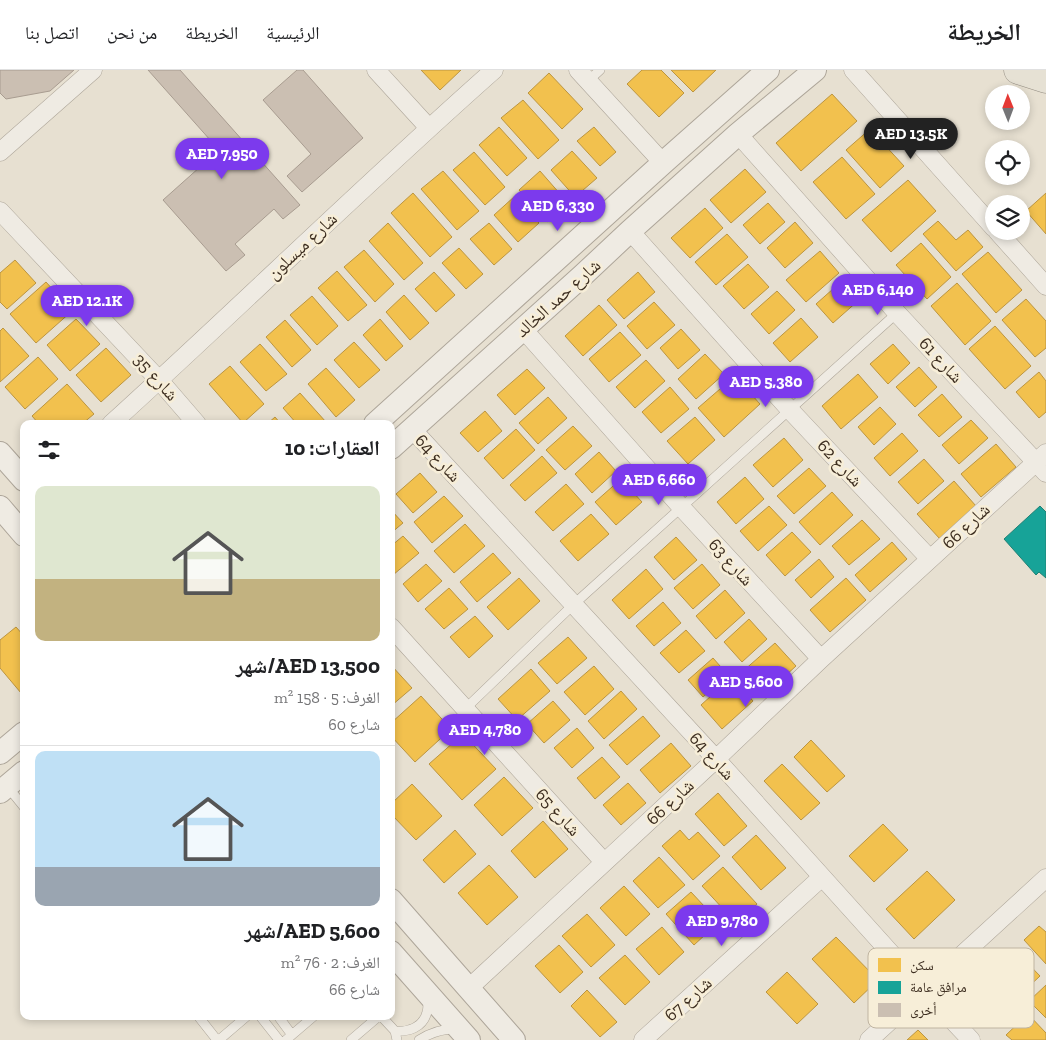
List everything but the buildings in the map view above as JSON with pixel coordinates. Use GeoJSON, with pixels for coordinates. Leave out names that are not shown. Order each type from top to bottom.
{"type":"FeatureCollection","features":[{"type":"Feature","properties":{"kind":"main road"},"geometry":{"type":"LineString","coordinates":[[1018,70],[1046,79]]}},
{"type":"Feature","properties":{"kind":"street"},"geometry":{"type":"LineString","coordinates":[[0,152],[92,70]]}},
{"type":"Feature","properties":{"kind":"street"},"geometry":{"type":"LineString","coordinates":[[376,70],[429,128]]}},
{"type":"Feature","properties":{"kind":"street","name":"شارع ميسلون"},"geometry":{"type":"LineString","coordinates":[[116,420],[429,128],[494,70]]}},
{"type":"Feature","properties":{"kind":"street","name":"شارع حمد الخالد"},"geometry":{"type":"LineString","coordinates":[[379,420],[768,70]]}},
{"type":"Feature","properties":{"kind":"street","name":"شارع حمد الخالد"},"geometry":{"type":"LineString","coordinates":[[395,444],[738,134],[815,70]]}},
{"type":"Feature","properties":{"kind":"street"},"geometry":{"type":"LineString","coordinates":[[853,70],[985,218]]}},
{"type":"Feature","properties":{"kind":"street"},"geometry":{"type":"LineString","coordinates":[[589,74],[663,163]]}},
{"type":"Feature","properties":{"kind":"street","name":"شارع 61"},"geometry":{"type":"LineString","coordinates":[[738,134],[897,314],[1043,463]]}},
{"type":"Feature","properties":{"kind":"street","name":"شارع 35"},"geometry":{"type":"LineString","coordinates":[[3,221],[160,380],[194,420]]}},
{"type":"Feature","properties":{"kind":"street","name":"شارع 62"},"geometry":{"type":"LineString","coordinates":[[630,231],[790,410],[930,559]]}},
{"type":"Feature","properties":{"kind":"street"},"geometry":{"type":"LineString","coordinates":[[1005,240],[1046,286]]}},
{"type":"Feature","properties":{"kind":"street"},"geometry":{"type":"LineString","coordinates":[[561,255],[560,262],[563,269],[575,277],[582,276]]}},
{"type":"Feature","properties":{"kind":"street"},"geometry":{"type":"LineString","coordinates":[[534,281],[546,286],[550,292],[550,305]]}},
{"type":"Feature","properties":{"kind":"street","name":"شارع 63"},"geometry":{"type":"LineString","coordinates":[[524,329],[682,508],[820,660]]}},
{"type":"Feature","properties":{"kind":"street","name":"شارع 64"},"geometry":{"type":"LineString","coordinates":[[412,429],[716,759],[886,948]]}},
{"type":"Feature","properties":{"kind":"street"},"geometry":{"type":"LineString","coordinates":[[0,453],[20,476]]}},
{"type":"Feature","properties":{"kind":"street","name":"شارع 66"},"geometry":{"type":"LineString","coordinates":[[469,988],[930,559],[1043,463]]}},
{"type":"Feature","properties":{"kind":"street"},"geometry":{"type":"LineString","coordinates":[[1,511],[20,530]]}},
{"type":"Feature","properties":{"kind":"street","name":"شارع 65"},"geometry":{"type":"LineString","coordinates":[[395,631],[604,862]]}},
{"type":"Feature","properties":{"kind":"street"},"geometry":{"type":"LineString","coordinates":[[0,753],[20,736]]}},
{"type":"Feature","properties":{"kind":"street","name":"شارع 67"},"geometry":{"type":"LineString","coordinates":[[643,1040],[822,877]]}},
{"type":"Feature","properties":{"kind":"street"},"geometry":{"type":"LineString","coordinates":[[970,948],[1046,878]]}},
{"type":"Feature","properties":{"kind":"street"},"geometry":{"type":"LineString","coordinates":[[395,905],[514,1040]]}},
{"type":"Feature","properties":{"kind":"street"},"geometry":{"type":"LineString","coordinates":[[395,957],[464,1034]]}},
{"type":"Feature","properties":{"kind":"street"},"geometry":{"type":"LineString","coordinates":[[869,1040],[882,1028]]}},
{"type":"Feature","properties":{"kind":"street","name":"شارع 64"},"geometry":{"type":"LineString","coordinates":[[960,1028],[971,1040]]}},
{"type":"Feature","properties":{"kind":"lane"},"geometry":{"type":"LineString","coordinates":[[465,709],[573,605],[897,314]]}},
{"type":"Feature","properties":{"kind":"lane"},"geometry":{"type":"LineString","coordinates":[[10,784],[20,800]]}},
{"type":"Feature","properties":{"kind":"lane"},"geometry":{"type":"LineString","coordinates":[[383,1020],[396,1036],[411,1030],[424,1020],[427,1013],[429,995]]}},
{"type":"Feature","properties":{"kind":"lane"},"geometry":{"type":"LineString","coordinates":[[201,1020],[218,1040],[243,1020]]}},
{"type":"Feature","properties":{"kind":"lane"},"geometry":{"type":"LineString","coordinates":[[263,1020],[279,1040]]}},
{"type":"Feature","properties":{"kind":"lane"},"geometry":{"type":"LineString","coordinates":[[280,1020],[289,1037],[309,1020]]}},
{"type":"Feature","properties":{"kind":"lane"},"geometry":{"type":"LineString","coordinates":[[351,1040],[375,1020]]}},
{"type":"Feature","properties":{"kind":"lane"},"geometry":{"type":"LineString","coordinates":[[420,1040],[442,1030],[464,1034]]}}]}
